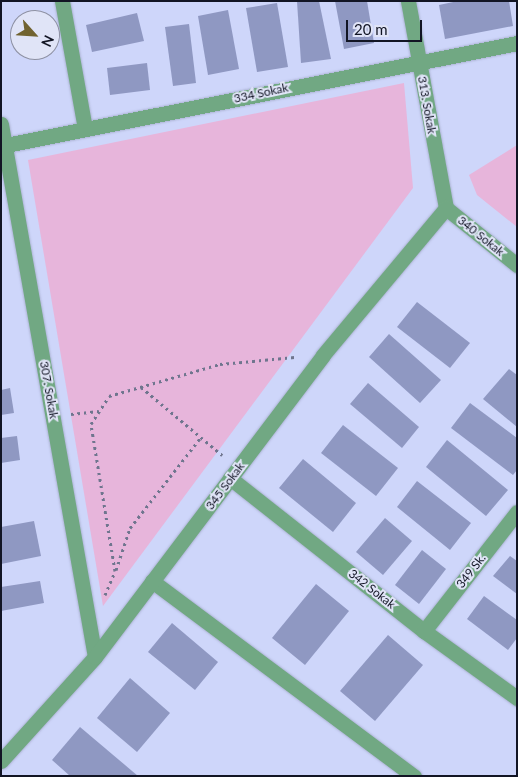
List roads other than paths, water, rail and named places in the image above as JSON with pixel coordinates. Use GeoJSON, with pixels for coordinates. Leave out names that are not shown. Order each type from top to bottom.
{"type":"FeatureCollection","features":[{"type":"Feature","properties":{"kind":"street"},"geometry":{"type":"LineString","coordinates":[[62,1],[85,129]]}},
{"type":"Feature","properties":{"kind":"street","name":"313. Sokak"},"geometry":{"type":"LineString","coordinates":[[408,1],[446,208]]}},
{"type":"Feature","properties":{"kind":"street","name":"334 Sokak"},"geometry":{"type":"LineString","coordinates":[[4,145],[419,60],[517,43]]}},
{"type":"Feature","properties":{"kind":"street","name":"307. Sokak"},"geometry":{"type":"LineString","coordinates":[[1,124],[96,656]]}},
{"type":"Feature","properties":{"kind":"street","name":"340 Sokak"},"geometry":{"type":"LineString","coordinates":[[446,208],[517,265]]}},
{"type":"Feature","properties":{"kind":"street","name":"345 Sokak"},"geometry":{"type":"LineString","coordinates":[[1,761],[96,656],[323,355],[446,208]]}},
{"type":"Feature","properties":{"kind":"street","name":"342 Sokak"},"geometry":{"type":"LineString","coordinates":[[234,473],[424,630],[517,698]]}},
{"type":"Feature","properties":{"kind":"street","name":"349 Sk."},"geometry":{"type":"LineString","coordinates":[[424,630],[517,512]]}},
{"type":"Feature","properties":{"kind":"street"},"geometry":{"type":"LineString","coordinates":[[152,581],[414,776]]}}]}
